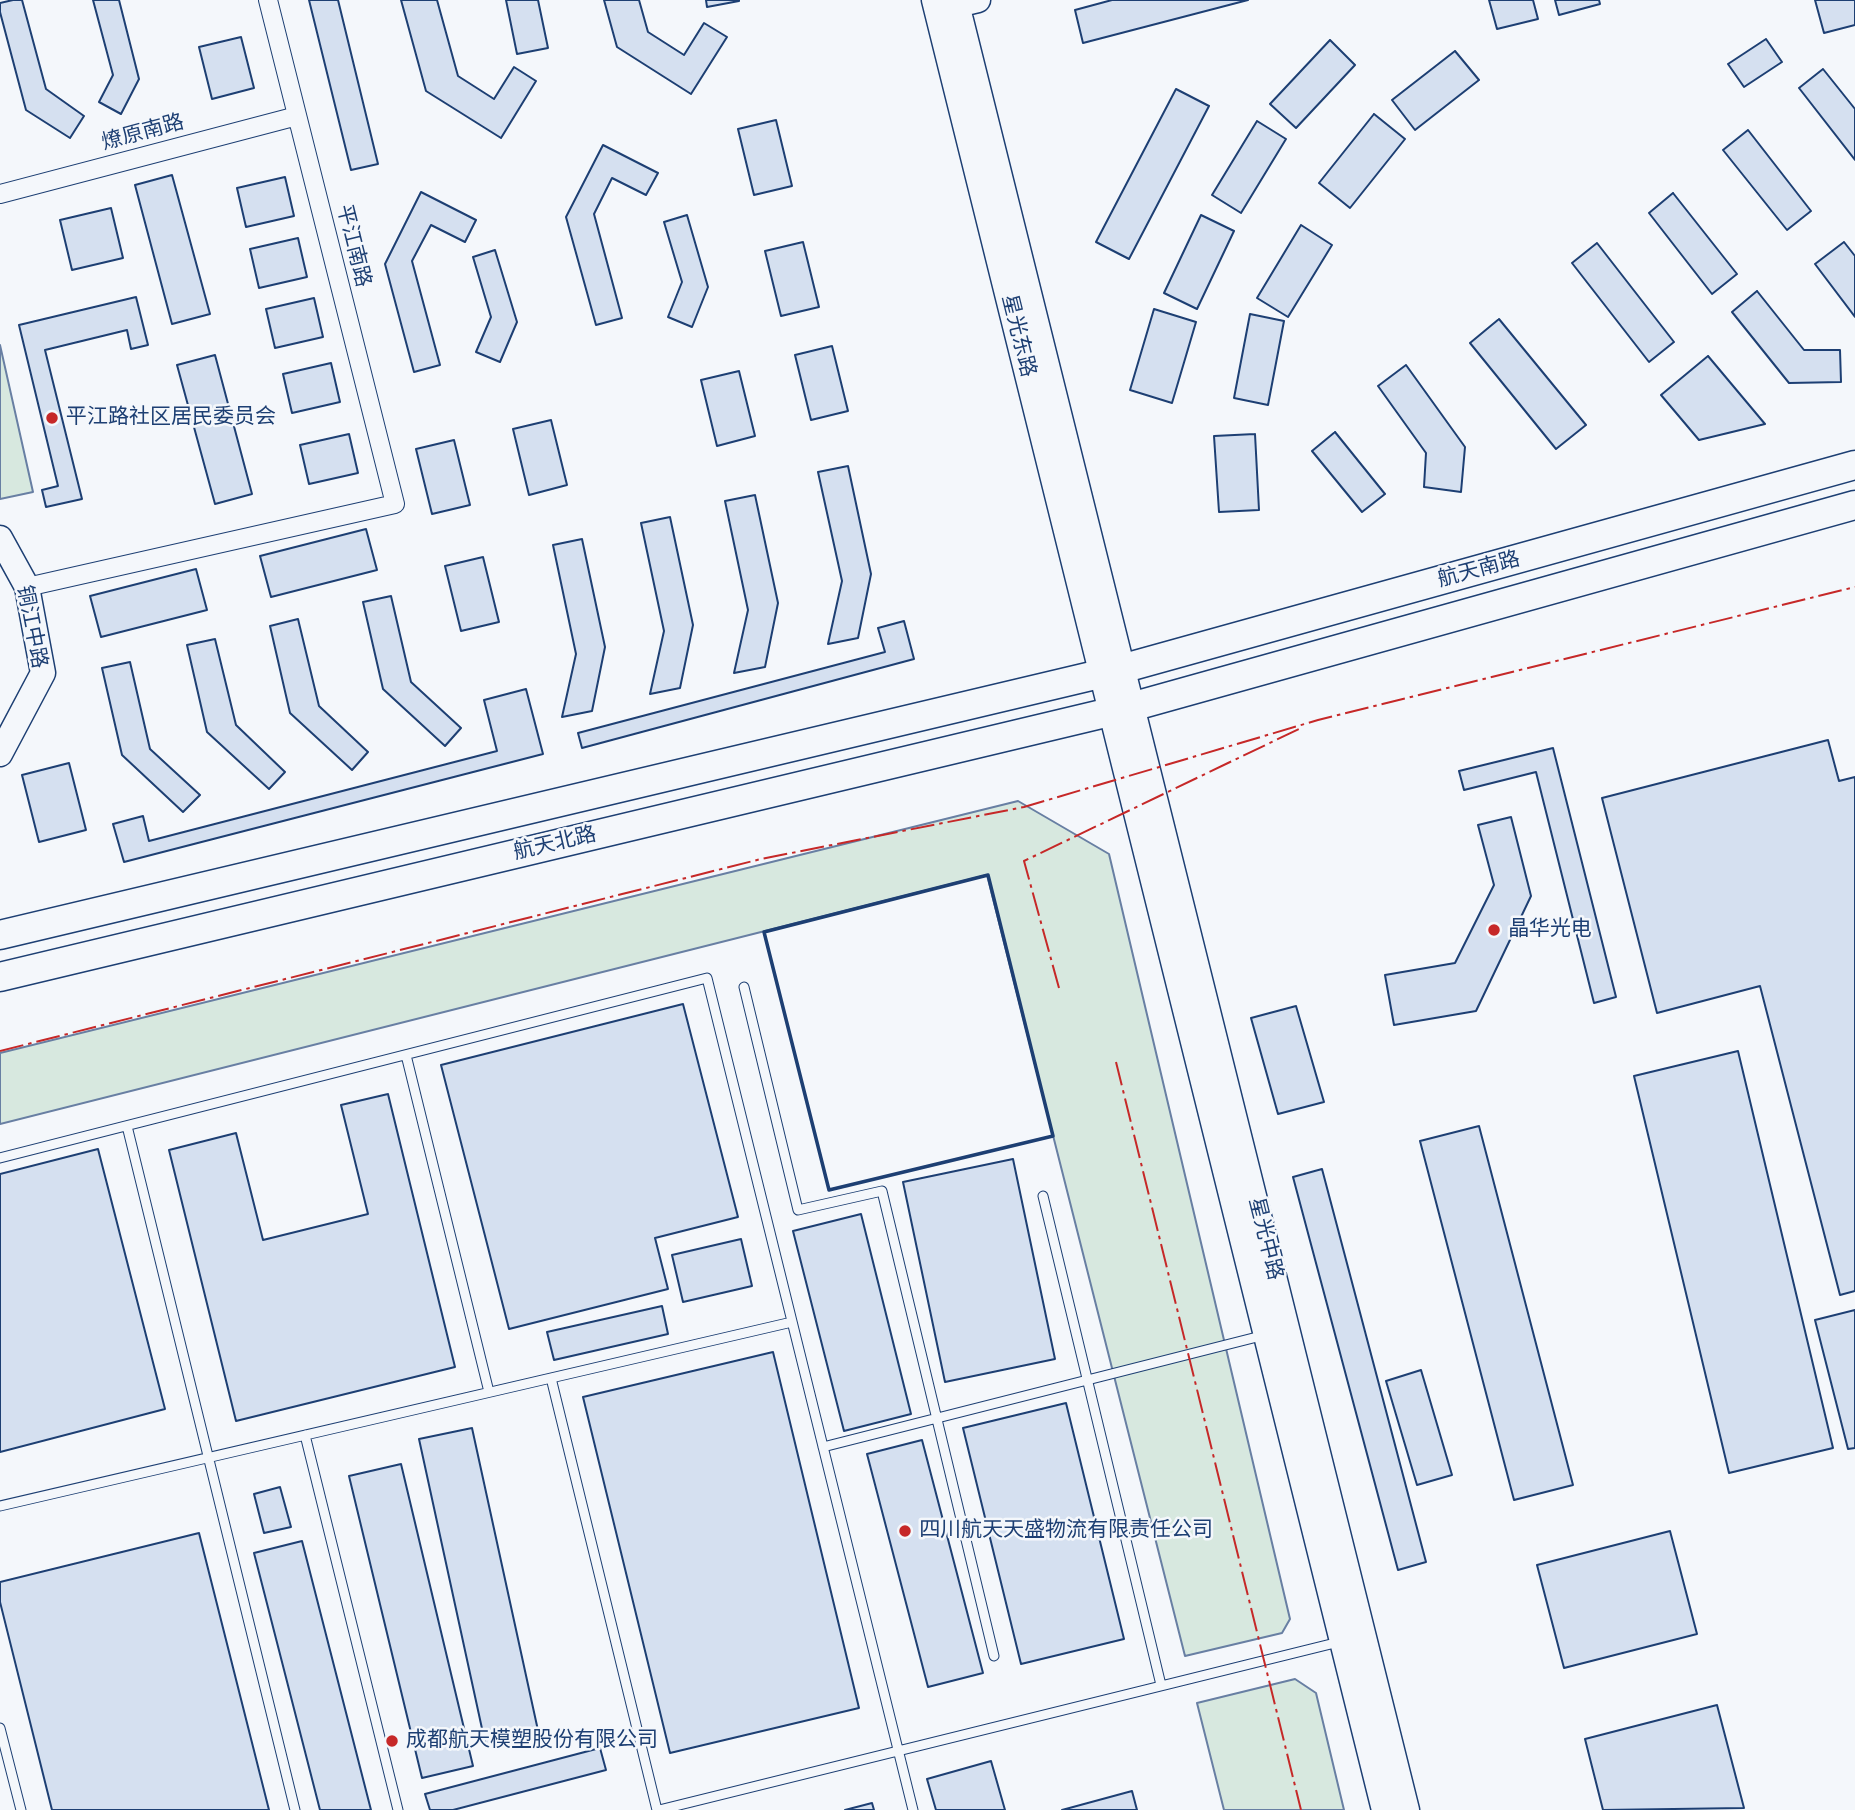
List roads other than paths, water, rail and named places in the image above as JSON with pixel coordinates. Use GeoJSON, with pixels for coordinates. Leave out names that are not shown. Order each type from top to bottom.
{"type":"FeatureCollection","features":[{"type":"Feature","properties":{"kind":"main road","name":"星光东路"},"geometry":{"type":"LineString","coordinates":[[956,1],[1112,670]]}},
{"type":"Feature","properties":{"kind":"main road","name":"航天南路"},"geometry":{"type":"LineString","coordinates":[[1112,670],[1855,466]]}},
{"type":"Feature","properties":{"kind":"main road","name":"航天南路"},"geometry":{"type":"LineString","coordinates":[[1120,709],[1855,505]]}},
{"type":"Feature","properties":{"kind":"main road","name":"铜江中路"},"geometry":{"type":"LineString","coordinates":[[0,538],[27,587],[43,673],[0,754]]}},
{"type":"Feature","properties":{"kind":"main road","name":"星光中路"},"geometry":{"type":"LineString","coordinates":[[1112,670],[1266,1335],[1384,1810]]}},
{"type":"Feature","properties":{"kind":"main road","name":"航天北路"},"geometry":{"type":"LineString","coordinates":[[0,935],[1112,670]]}},
{"type":"Feature","properties":{"kind":"main road","name":"星光中路"},"geometry":{"type":"LineString","coordinates":[[1120,709],[1407,1810]]}},
{"type":"Feature","properties":{"kind":"main road","name":"航天北路"},"geometry":{"type":"LineString","coordinates":[[0,977],[1120,709]]}},
{"type":"Feature","properties":{"kind":"street","name":"平江南路"},"geometry":{"type":"LineString","coordinates":[[27,587],[395,504],[268,0]]}},
{"type":"Feature","properties":{"kind":"street","name":"燎原南路"},"geometry":{"type":"LineString","coordinates":[[0,194],[297,116]]}},
{"type":"Feature","properties":{"kind":"lane"},"geometry":{"type":"LineString","coordinates":[[0,1158],[707,978],[913,1810]]}},
{"type":"Feature","properties":{"kind":"lane"},"geometry":{"type":"LineString","coordinates":[[744,987],[798,1210],[882,1191],[994,1656]]}},
{"type":"Feature","properties":{"kind":"lane"},"geometry":{"type":"LineString","coordinates":[[406,1055],[489,1392]]}},
{"type":"Feature","properties":{"kind":"lane"},"geometry":{"type":"LineString","coordinates":[[127,1126],[295,1810]]}},
{"type":"Feature","properties":{"kind":"lane"},"geometry":{"type":"LineString","coordinates":[[1043,1196],[1161,1685]]}},
{"type":"Feature","properties":{"kind":"lane"},"geometry":{"type":"LineString","coordinates":[[0,1506],[792,1322]]}},
{"type":"Feature","properties":{"kind":"lane"},"geometry":{"type":"LineString","coordinates":[[823,1447],[1266,1335]]}},
{"type":"Feature","properties":{"kind":"lane"},"geometry":{"type":"LineString","coordinates":[[551,1378],[658,1810],[1341,1642]]}},
{"type":"Feature","properties":{"kind":"lane"},"geometry":{"type":"LineString","coordinates":[[305,1435],[398,1810]]}},
{"type":"Feature","properties":{"kind":"lane"},"geometry":{"type":"LineString","coordinates":[[0,1728],[21,1810]]}},
{"type":"Feature","properties":{"kind":"place","name":"平江路社区居民委员会"},"geometry":{"type":"Point","coordinates":[52,418]}},
{"type":"Feature","properties":{"kind":"place","name":"晶华光电"},"geometry":{"type":"Point","coordinates":[1494,930]}},
{"type":"Feature","properties":{"kind":"place","name":"四川航天天盛物流有限责任公司"},"geometry":{"type":"Point","coordinates":[905,1531]}},
{"type":"Feature","properties":{"kind":"place","name":"成都航天模塑股份有限公司"},"geometry":{"type":"Point","coordinates":[392,1741]}}]}
